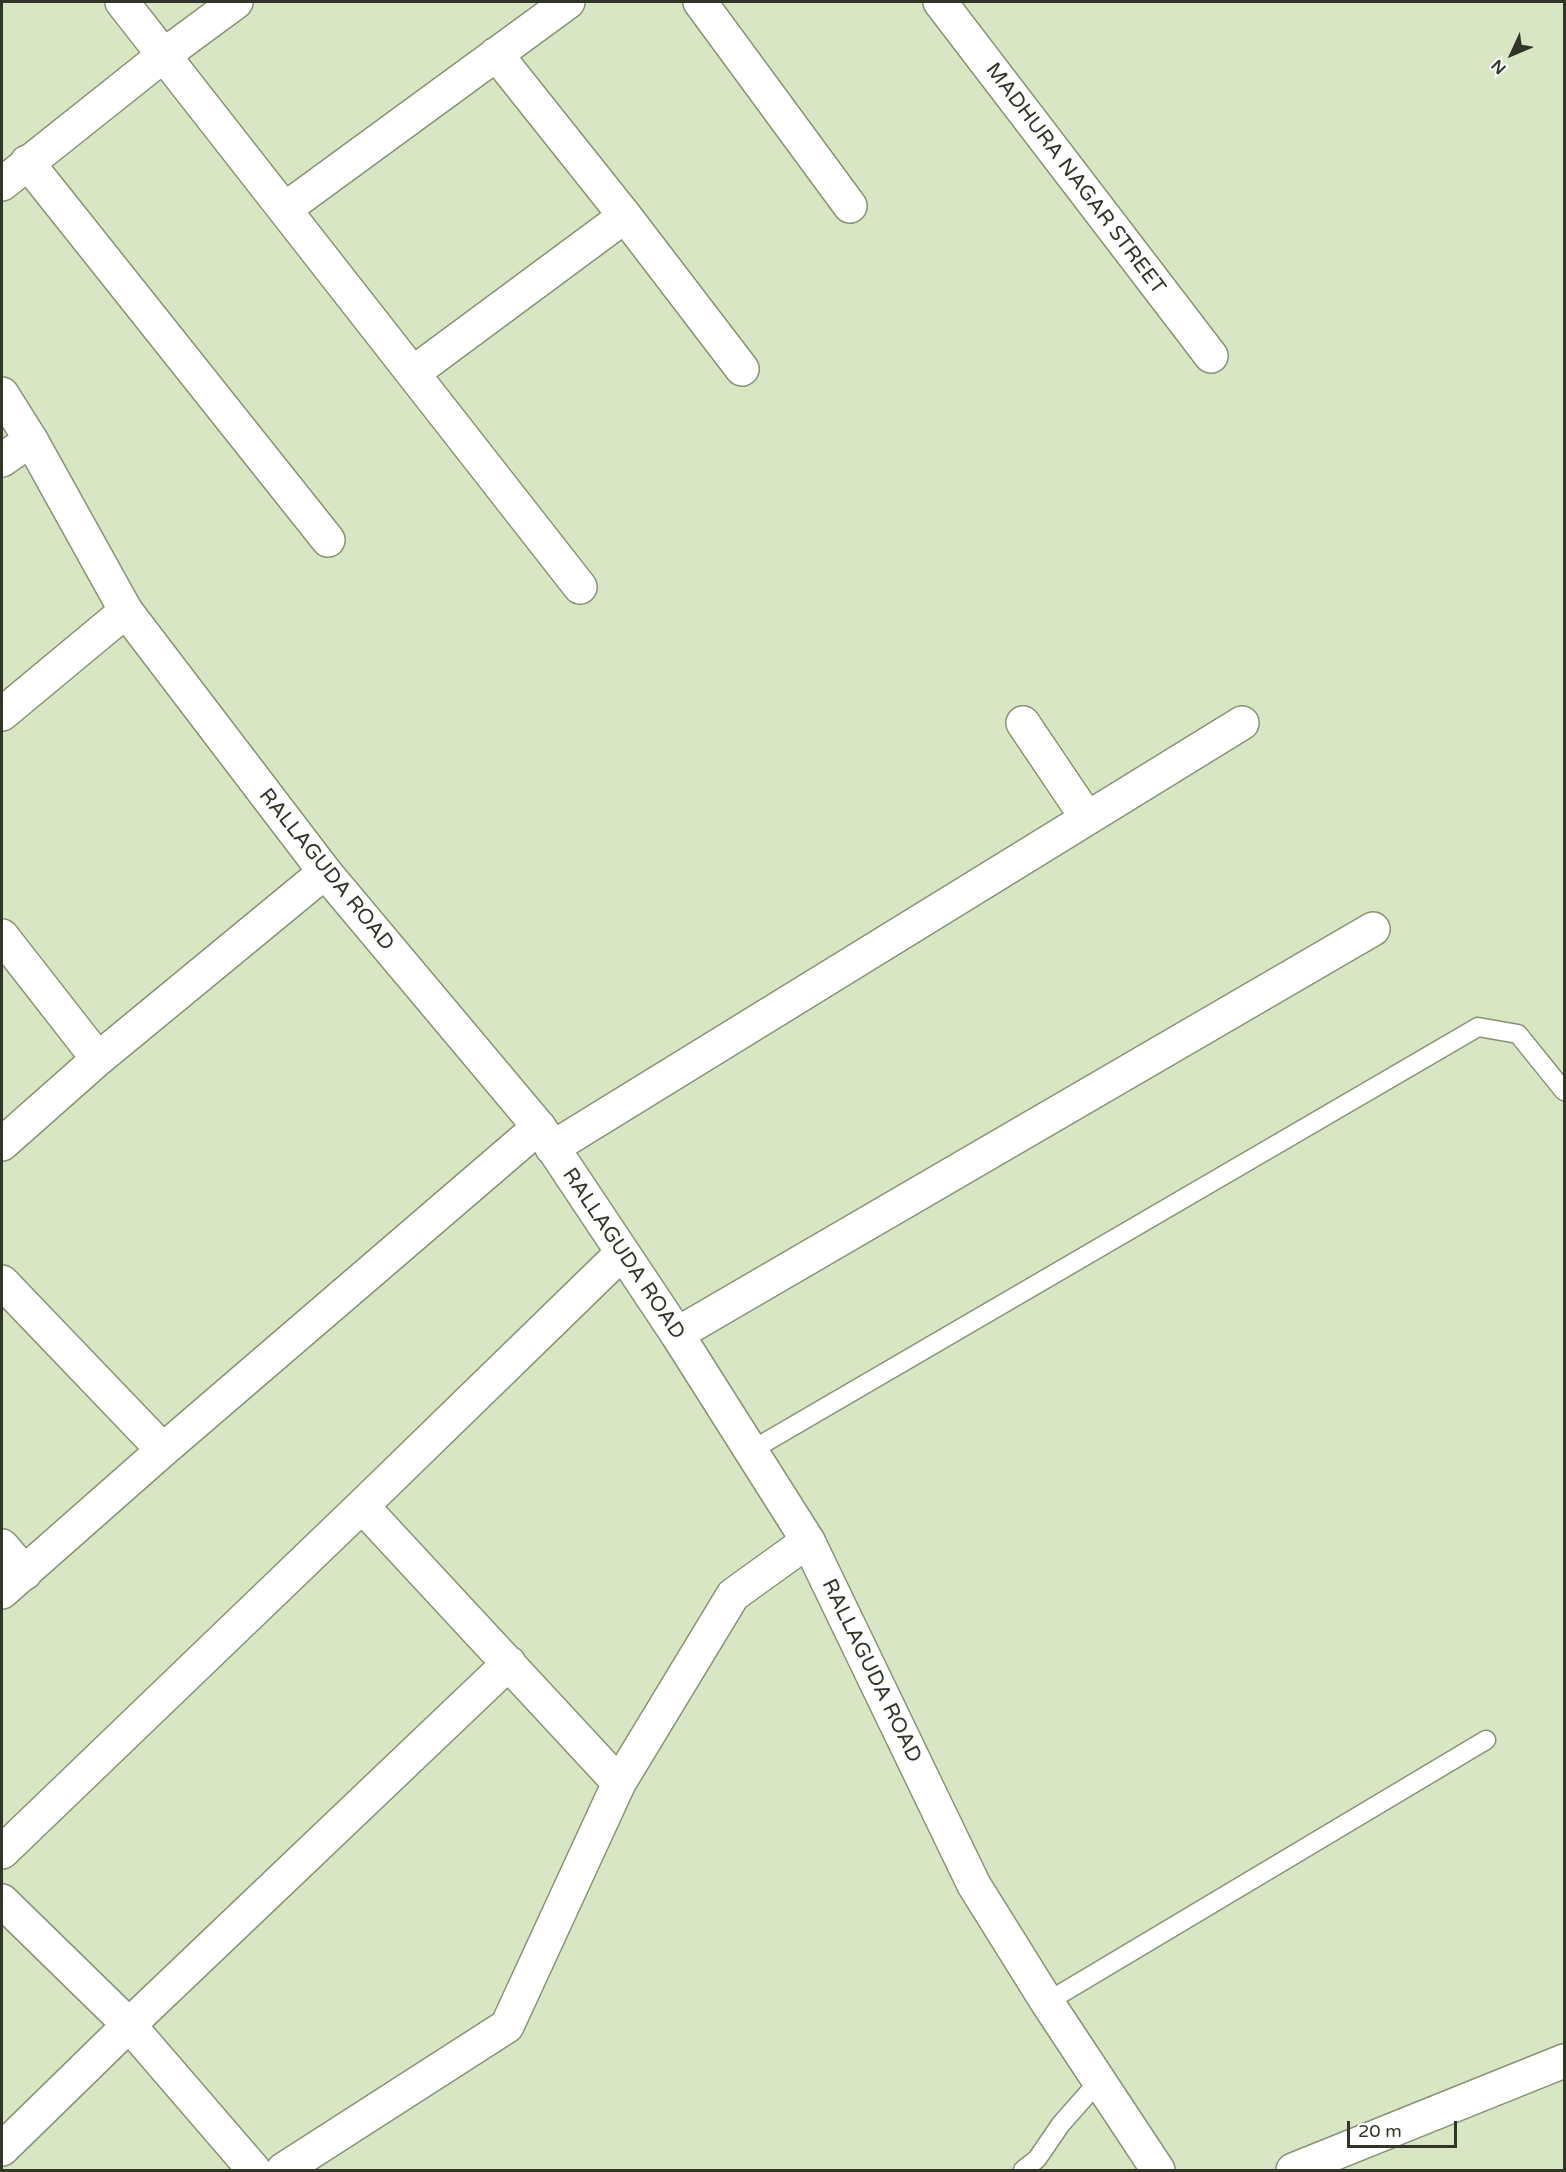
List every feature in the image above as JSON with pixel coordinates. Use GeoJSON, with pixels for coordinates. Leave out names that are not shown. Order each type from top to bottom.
{"type":"FeatureCollection","features":[{"type":"Feature","properties":{"kind":"street"},"geometry":{"type":"LineString","coordinates":[[122,2],[580,587]]}},
{"type":"Feature","properties":{"kind":"street"},"geometry":{"type":"LineString","coordinates":[[2,184],[164,55],[236,2]]}},
{"type":"Feature","properties":{"kind":"street"},"geometry":{"type":"LineString","coordinates":[[285,209],[568,2]]}},
{"type":"Feature","properties":{"kind":"street"},"geometry":{"type":"LineString","coordinates":[[700,2],[850,206]]}},
{"type":"Feature","properties":{"kind":"street","name":"MADHURA NAGAR STREET"},"geometry":{"type":"LineString","coordinates":[[940,2],[1211,356]]}},
{"type":"Feature","properties":{"kind":"street"},"geometry":{"type":"LineString","coordinates":[[496,54],[625,216],[742,369]]}},
{"type":"Feature","properties":{"kind":"street"},"geometry":{"type":"LineString","coordinates":[[27,162],[328,540]]}},
{"type":"Feature","properties":{"kind":"street"},"geometry":{"type":"LineString","coordinates":[[413,373],[625,216]]}},
{"type":"Feature","properties":{"kind":"street","name":"RALLAGUDA ROAD"},"geometry":{"type":"LineString","coordinates":[[2,394],[31,440],[126,611],[324,872],[546,1137],[677,1334],[808,1541],[974,1885],[1047,2002],[1158,2170]]}},
{"type":"Feature","properties":{"kind":"street"},"geometry":{"type":"LineString","coordinates":[[2,460],[31,440]]}},
{"type":"Feature","properties":{"kind":"street"},"geometry":{"type":"LineString","coordinates":[[2,714],[126,611]]}},
{"type":"Feature","properties":{"kind":"street"},"geometry":{"type":"LineString","coordinates":[[1023,723],[1087,819]]}},
{"type":"Feature","properties":{"kind":"street"},"geometry":{"type":"LineString","coordinates":[[2,1546],[13,1582],[163,1450],[546,1137],[1087,819],[1242,723]]}},
{"type":"Feature","properties":{"kind":"street"},"geometry":{"type":"LineString","coordinates":[[2,1144],[98,1059],[324,872]]}},
{"type":"Feature","properties":{"kind":"street"},"geometry":{"type":"LineString","coordinates":[[677,1334],[1373,929]]}},
{"type":"Feature","properties":{"kind":"street"},"geometry":{"type":"LineString","coordinates":[[2,936],[98,1059]]}},
{"type":"Feature","properties":{"kind":"street"},"geometry":{"type":"LineString","coordinates":[[2,1852],[622,1252]]}},
{"type":"Feature","properties":{"kind":"street"},"geometry":{"type":"LineString","coordinates":[[2,1282],[163,1450]]}},
{"type":"Feature","properties":{"kind":"street"},"geometry":{"type":"LineString","coordinates":[[362,1506],[619,1783]]}},
{"type":"Feature","properties":{"kind":"street"},"geometry":{"type":"LineString","coordinates":[[283,2170],[507,2026],[619,1783],[733,1595],[808,1541]]}},
{"type":"Feature","properties":{"kind":"street"},"geometry":{"type":"LineString","coordinates":[[2,2149],[509,1663]]}},
{"type":"Feature","properties":{"kind":"street"},"geometry":{"type":"LineString","coordinates":[[2,1901],[129,2025],[254,2170]]}},
{"type":"Feature","properties":{"kind":"street"},"geometry":{"type":"LineString","coordinates":[[1293,2170],[1564,2061]]}},
{"type":"Feature","properties":{"kind":"lane"},"geometry":{"type":"LineString","coordinates":[[752,1450],[1479,1027],[1518,1034],[1564,1090]]}},
{"type":"Feature","properties":{"kind":"lane"},"geometry":{"type":"LineString","coordinates":[[1047,2002],[1486,1740]]}},
{"type":"Feature","properties":{"kind":"lane"},"geometry":{"type":"LineString","coordinates":[[1023,2170],[1037,2159],[1061,2124],[1099,2081]]}}]}
